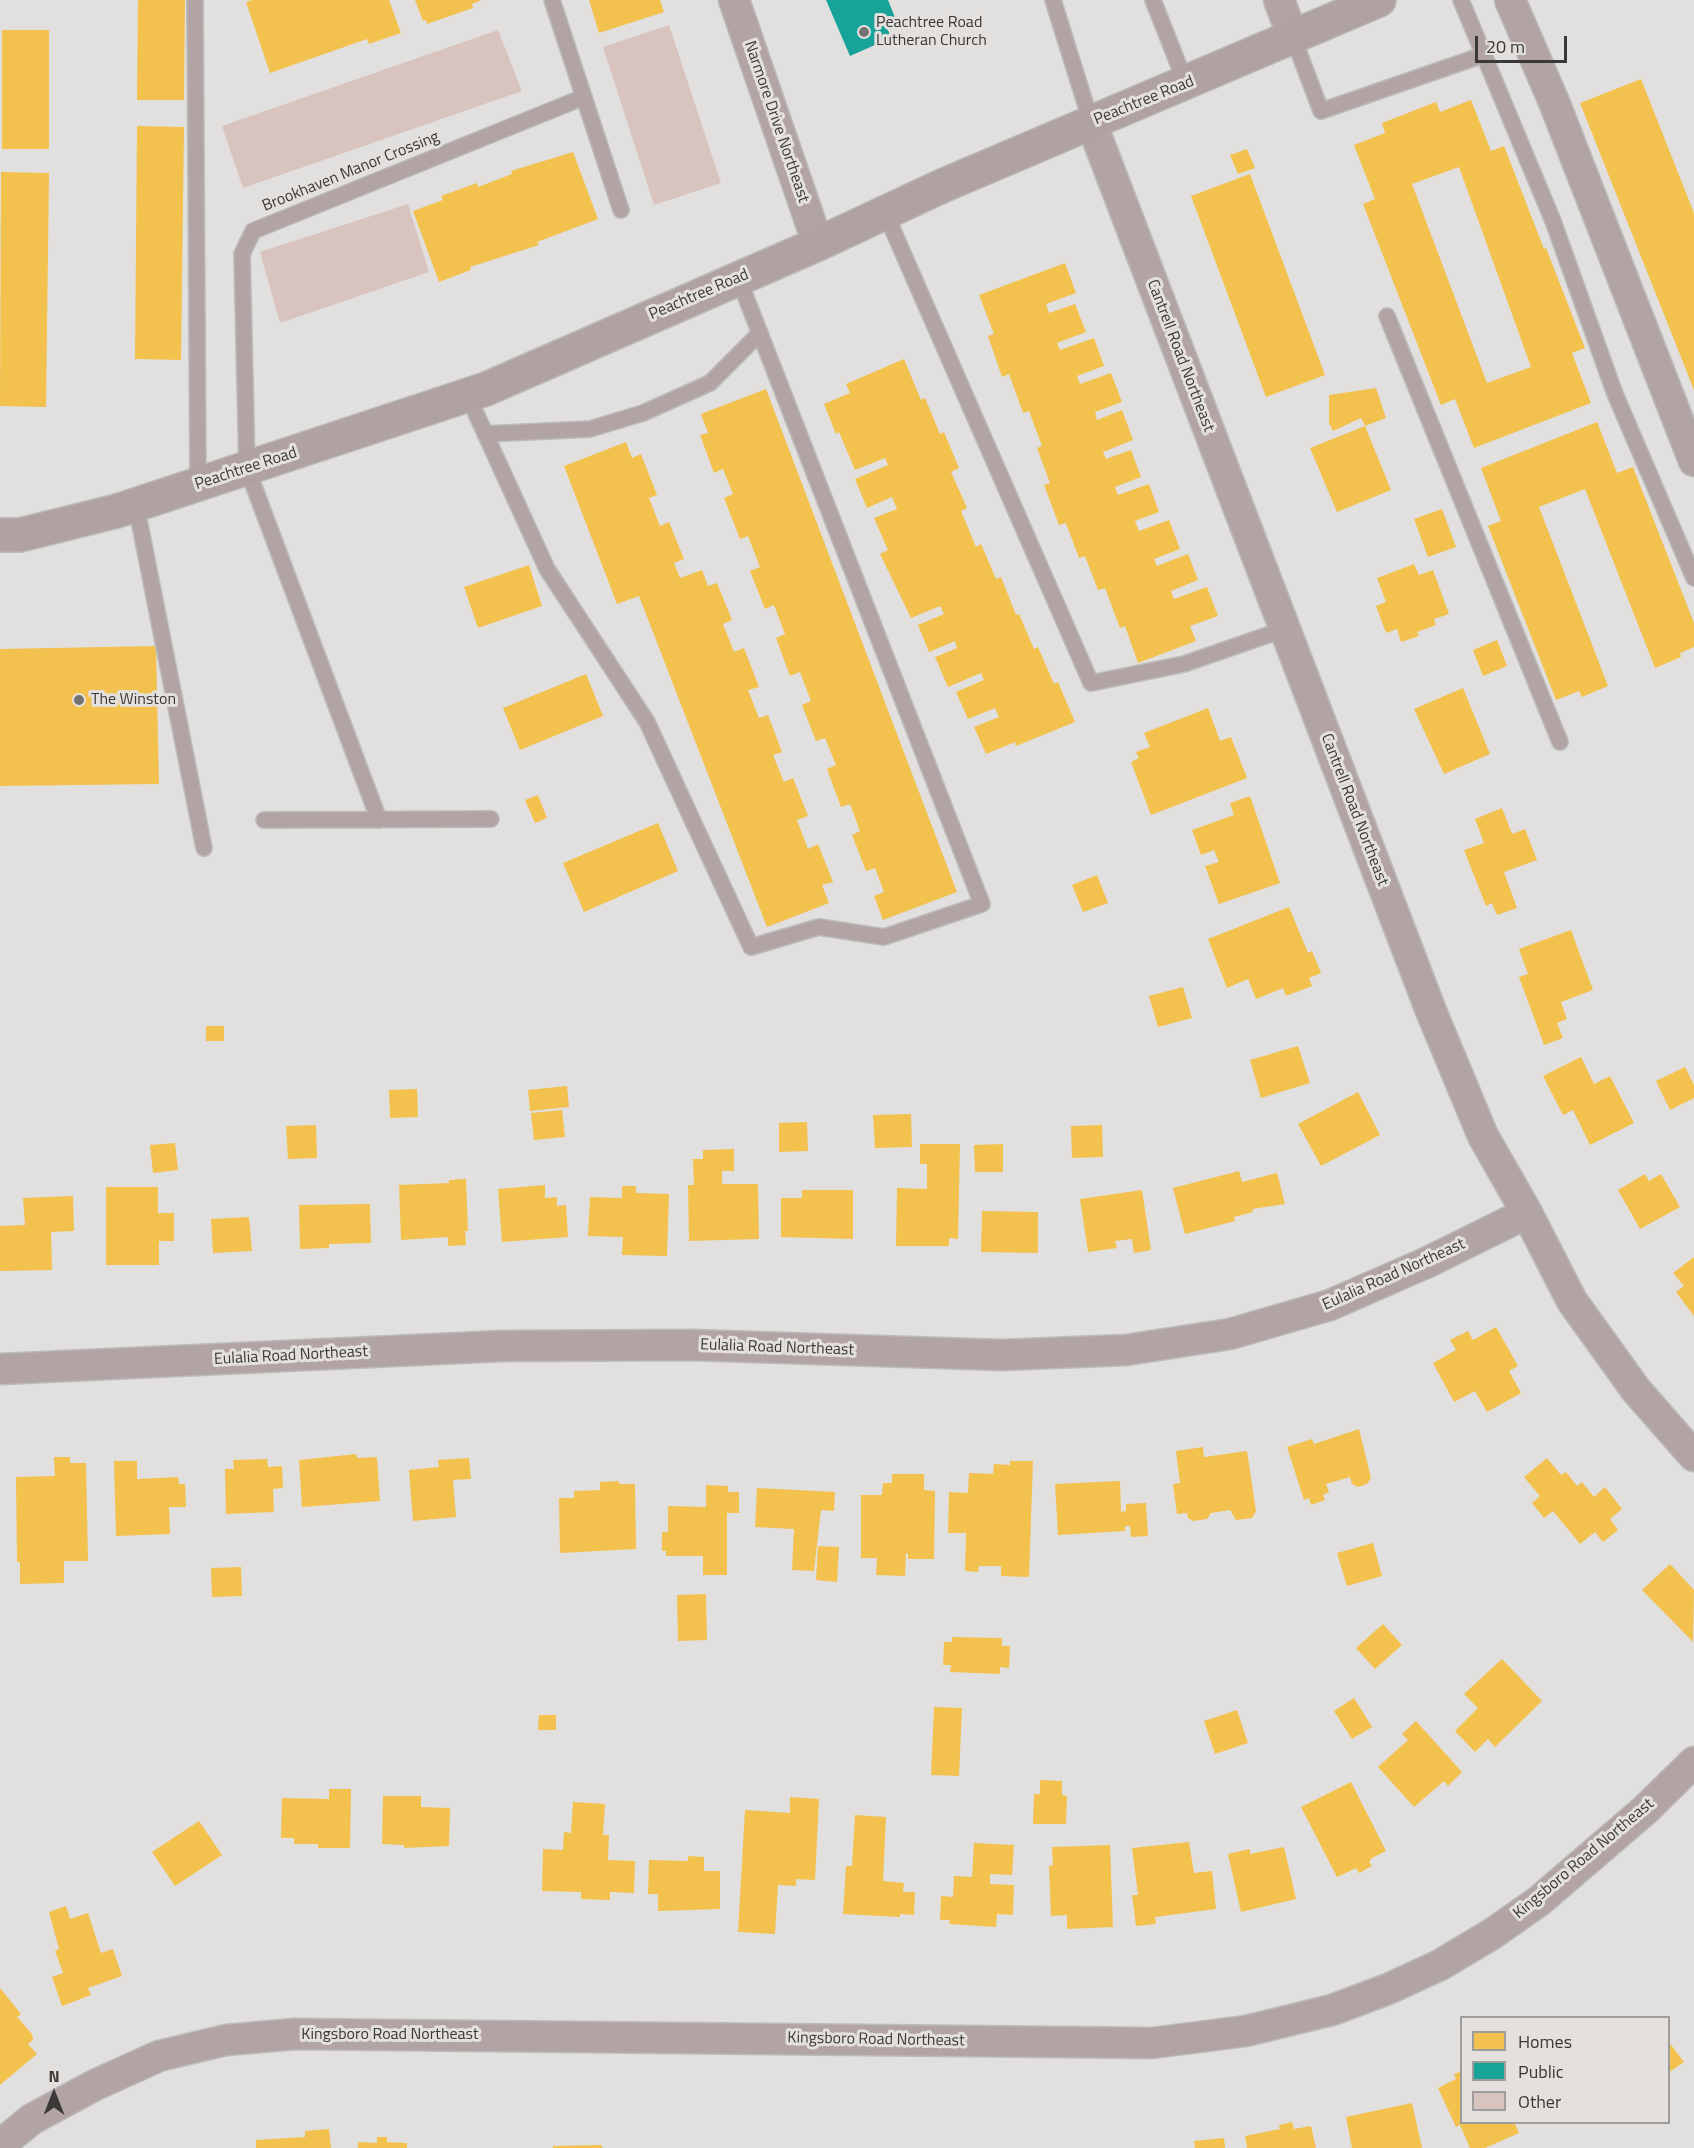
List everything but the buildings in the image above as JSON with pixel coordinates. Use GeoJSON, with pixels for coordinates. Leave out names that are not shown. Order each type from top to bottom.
{"type":"FeatureCollection","features":[{"type":"Feature","properties":{"kind":"highway","name":"Peachtree Road"},"geometry":{"type":"LineString","coordinates":[[0,536],[20,534],[136,506],[468,396],[1091,122],[1186,84],[1379,0]]}},
{"type":"Feature","properties":{"kind":"street","name":"Narmore Drive Northeast"},"geometry":{"type":"LineString","coordinates":[[734,0],[818,244]]}},
{"type":"Feature","properties":{"kind":"street"},"geometry":{"type":"LineString","coordinates":[[1279,0],[1293,37]]}},
{"type":"Feature","properties":{"kind":"street"},"geometry":{"type":"LineString","coordinates":[[1510,0],[1558,113],[1694,461]]}},
{"type":"Feature","properties":{"kind":"street","name":"Cantrell Road Northeast"},"geometry":{"type":"LineString","coordinates":[[1091,122],[1431,1011],[1483,1136],[1527,1212],[1572,1301],[1636,1390],[1694,1456]]}},
{"type":"Feature","properties":{"kind":"street","name":"Eulalia Road Northeast"},"geometry":{"type":"LineString","coordinates":[[0,1370],[503,1346],[692,1345],[1002,1355],[1126,1350],[1230,1334],[1330,1305],[1428,1262],[1527,1212]]}},
{"type":"Feature","properties":{"kind":"street","name":"Kingsboro Road Northeast"},"geometry":{"type":"LineString","coordinates":[[0,2145],[32,2119],[95,2085],[159,2056],[226,2040],[295,2034],[1152,2043],[1246,2031],[1332,2010],[1388,1989],[1440,1965],[1492,1934],[1539,1901],[1645,1810],[1694,1762]]}},
{"type":"Feature","properties":{"kind":"lane"},"geometry":{"type":"LineString","coordinates":[[195,0],[198,485]]}},
{"type":"Feature","properties":{"kind":"lane"},"geometry":{"type":"LineString","coordinates":[[552,0],[621,210]]}},
{"type":"Feature","properties":{"kind":"lane"},"geometry":{"type":"LineString","coordinates":[[1053,0],[1091,122]]}},
{"type":"Feature","properties":{"kind":"lane"},"geometry":{"type":"LineString","coordinates":[[1153,0],[1186,84]]}},
{"type":"Feature","properties":{"kind":"lane"},"geometry":{"type":"LineString","coordinates":[[1461,0],[1553,221],[1615,393],[1694,578]]}},
{"type":"Feature","properties":{"kind":"lane"},"geometry":{"type":"LineString","coordinates":[[1293,37],[1321,111],[1483,54]]}},
{"type":"Feature","properties":{"kind":"lane","name":"Brookhaven Manor Crossing"},"geometry":{"type":"LineString","coordinates":[[379,820],[247,468],[242,254],[253,231],[584,97]]}},
{"type":"Feature","properties":{"kind":"lane"},"geometry":{"type":"LineString","coordinates":[[885,212],[1091,683],[1184,664],[1285,629]]}},
{"type":"Feature","properties":{"kind":"lane"},"geometry":{"type":"LineString","coordinates":[[468,396],[547,569],[647,722],[751,947],[819,927],[884,937],[982,904],[738,278]]}},
{"type":"Feature","properties":{"kind":"lane"},"geometry":{"type":"LineString","coordinates":[[1387,316],[1560,742]]}},
{"type":"Feature","properties":{"kind":"lane"},"geometry":{"type":"LineString","coordinates":[[485,434],[590,429],[643,413],[710,383],[760,333]]}},
{"type":"Feature","properties":{"kind":"lane"},"geometry":{"type":"LineString","coordinates":[[136,506],[204,848]]}},
{"type":"Feature","properties":{"kind":"lane"},"geometry":{"type":"LineString","coordinates":[[264,820],[492,819]]}},
{"type":"Feature","properties":{"kind":"place","name":"Peachtree Road Lutheran Church"},"geometry":{"type":"Point","coordinates":[864,32]}},
{"type":"Feature","properties":{"kind":"place","name":"The Winston"},"geometry":{"type":"Point","coordinates":[79,700]}}]}
